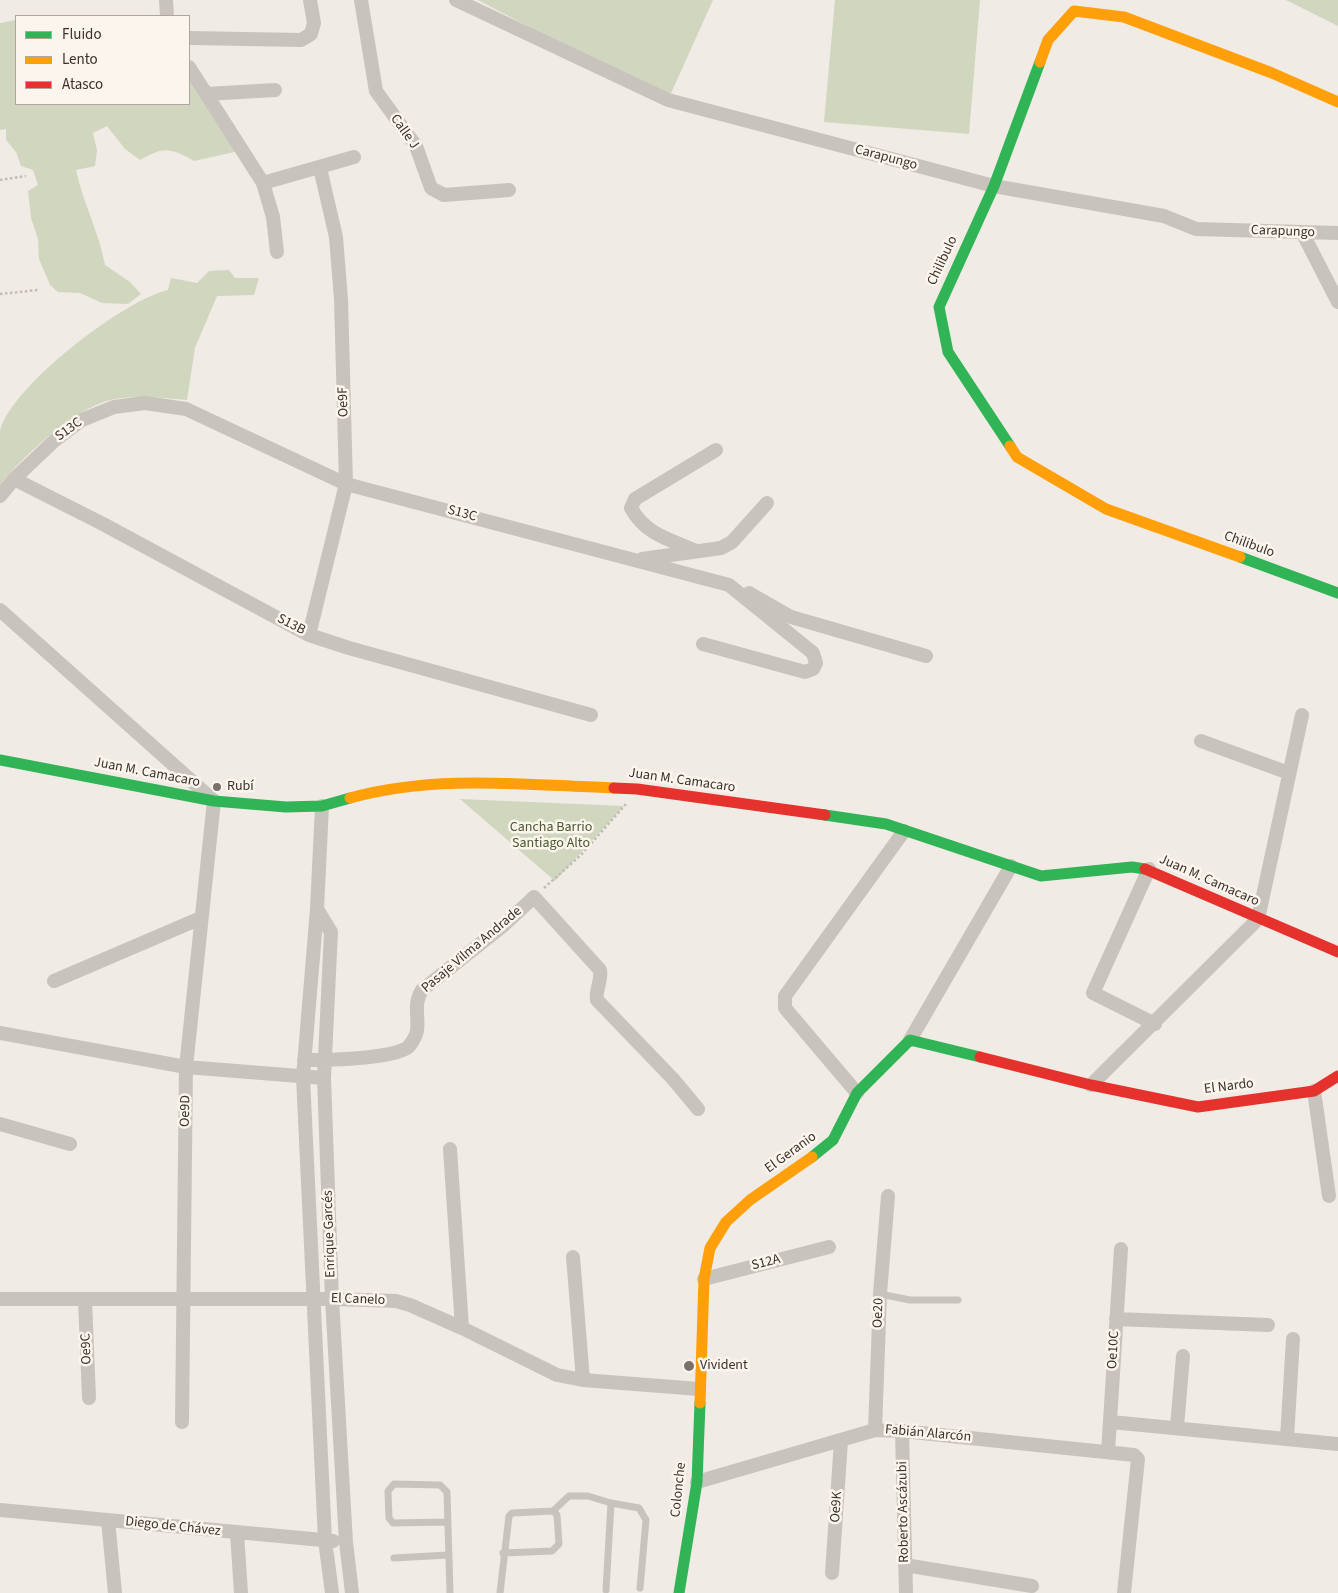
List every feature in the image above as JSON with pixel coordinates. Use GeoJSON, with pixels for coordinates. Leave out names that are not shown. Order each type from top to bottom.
{"type":"FeatureCollection","features":[{"type":"Feature","properties":{"kind":"street"},"geometry":{"type":"LineString","coordinates":[[166,0],[167,15]]}},
{"type":"Feature","properties":{"kind":"street"},"geometry":{"type":"LineString","coordinates":[[190,38],[302,40],[311,34],[314,23],[310,0]]}},
{"type":"Feature","properties":{"kind":"street","name":"Calle J"},"geometry":{"type":"LineString","coordinates":[[361,0],[376,91],[416,146],[431,188],[444,195],[509,190]]}},
{"type":"Feature","properties":{"kind":"street","name":"Carapungo"},"geometry":{"type":"LineString","coordinates":[[456,0],[668,100],[994,186],[1164,216],[1196,228],[1338,233]]}},
{"type":"Feature","properties":{"kind":"street","name":"Chilibulo"},"geometry":{"type":"LineString","coordinates":[[1338,102],[1272,73],[1124,17],[1074,10],[1048,40],[994,186],[938,308],[948,352],[1016,457],[1106,509],[1338,593]]}},
{"type":"Feature","properties":{"kind":"street"},"geometry":{"type":"LineString","coordinates":[[190,69],[263,183],[274,217],[277,252]]}},
{"type":"Feature","properties":{"kind":"street"},"geometry":{"type":"LineString","coordinates":[[206,94],[275,90]]}},
{"type":"Feature","properties":{"kind":"street"},"geometry":{"type":"LineString","coordinates":[[263,183],[354,157]]}},
{"type":"Feature","properties":{"kind":"street","name":"Oe9F"},"geometry":{"type":"LineString","coordinates":[[309,635],[346,484],[340,282],[336,238],[320,168]]}},
{"type":"Feature","properties":{"kind":"street"},"geometry":{"type":"LineString","coordinates":[[1302,232],[1338,302]]}},
{"type":"Feature","properties":{"kind":"street","name":"S13C"},"geometry":{"type":"LineString","coordinates":[[0,496],[14,479],[54,441],[82,420],[114,407],[145,403],[186,409],[346,484],[729,584],[813,653],[816,663],[813,669],[805,672],[703,644]]}},
{"type":"Feature","properties":{"kind":"street"},"geometry":{"type":"LineString","coordinates":[[696,551],[652,532],[639,522],[631,508],[635,499],[716,450]]}},
{"type":"Feature","properties":{"kind":"street","name":"S13B"},"geometry":{"type":"LineString","coordinates":[[14,479],[103,524],[309,635],[349,648],[591,715]]}},
{"type":"Feature","properties":{"kind":"street"},"geometry":{"type":"LineString","coordinates":[[635,560],[721,548],[732,542],[766,503]]}},
{"type":"Feature","properties":{"kind":"street"},"geometry":{"type":"LineString","coordinates":[[729,584],[791,616],[926,656]]}},
{"type":"Feature","properties":{"kind":"street"},"geometry":{"type":"LineString","coordinates":[[0,610],[214,801]]}},
{"type":"Feature","properties":{"kind":"street"},"geometry":{"type":"LineString","coordinates":[[1011,866],[910,1040],[1091,1085],[1155,1024],[1258,919],[1302,715]]}},
{"type":"Feature","properties":{"kind":"street"},"geometry":{"type":"LineString","coordinates":[[1200,741],[1289,773]]}},
{"type":"Feature","properties":{"kind":"street","name":"Juan M. Camacaro"},"geometry":{"type":"LineString","coordinates":[[0,760],[214,801],[286,807],[322,806],[375,791],[465,783],[637,789],[886,824],[1041,876],[1051,877],[1132,867],[1149,869],[1258,919],[1338,952]]}},
{"type":"Feature","properties":{"kind":"street","name":"Oe9D"},"geometry":{"type":"LineString","coordinates":[[182,1422],[186,1067],[214,801]]}},
{"type":"Feature","properties":{"kind":"street","name":"Enrique Garcés"},"geometry":{"type":"LineString","coordinates":[[322,806],[317,909],[303,1077],[325,1540],[332,1593]]}},
{"type":"Feature","properties":{"kind":"street"},"geometry":{"type":"LineString","coordinates":[[857,1093],[785,1008],[783,1002],[785,996],[904,831]]}},
{"type":"Feature","properties":{"kind":"street"},"geometry":{"type":"LineString","coordinates":[[1149,869],[1093,993],[1155,1024]]}},
{"type":"Feature","properties":{"kind":"street"},"geometry":{"type":"LineString","coordinates":[[534,897],[600,970],[602,980],[597,990],[597,1000],[673,1079],[698,1109]]}},
{"type":"Feature","properties":{"kind":"street","name":"Pasaje Vilma Andrade"},"geometry":{"type":"LineString","coordinates":[[304,1060],[324,1060],[394,1053],[409,1047],[417,1032],[416,1008],[418,997],[422,990],[504,925],[534,897]]}},
{"type":"Feature","properties":{"kind":"street","name":"Enrique Garcés"},"geometry":{"type":"LineString","coordinates":[[317,909],[331,932],[324,1078],[332,1299],[346,1542],[352,1593]]}},
{"type":"Feature","properties":{"kind":"street"},"geometry":{"type":"LineString","coordinates":[[54,981],[201,918]]}},
{"type":"Feature","properties":{"kind":"street"},"geometry":{"type":"LineString","coordinates":[[0,1033],[186,1067],[324,1078]]}},
{"type":"Feature","properties":{"kind":"street","name":"El Geranio"},"geometry":{"type":"LineString","coordinates":[[699,1389],[704,1279],[710,1248],[726,1222],[750,1200],[821,1151],[833,1140],[857,1093],[910,1040]]}},
{"type":"Feature","properties":{"kind":"street","name":"El Nardo"},"geometry":{"type":"LineString","coordinates":[[1091,1085],[1198,1107],[1314,1091],[1338,1076]]}},
{"type":"Feature","properties":{"kind":"street"},"geometry":{"type":"LineString","coordinates":[[1314,1091],[1329,1196]]}},
{"type":"Feature","properties":{"kind":"street"},"geometry":{"type":"LineString","coordinates":[[0,1124],[70,1144]]}},
{"type":"Feature","properties":{"kind":"street"},"geometry":{"type":"LineString","coordinates":[[450,1149],[462,1328]]}},
{"type":"Feature","properties":{"kind":"street","name":"Oe20"},"geometry":{"type":"LineString","coordinates":[[875,1430],[880,1294],[888,1196]]}},
{"type":"Feature","properties":{"kind":"street","name":"S12A"},"geometry":{"type":"LineString","coordinates":[[704,1279],[828,1247]]}},
{"type":"Feature","properties":{"kind":"street","name":"Oe10C"},"geometry":{"type":"LineString","coordinates":[[1108,1452],[1121,1249]]}},
{"type":"Feature","properties":{"kind":"street"},"geometry":{"type":"LineString","coordinates":[[573,1257],[583,1380]]}},
{"type":"Feature","properties":{"kind":"street","name":"El Canelo"},"geometry":{"type":"LineString","coordinates":[[0,1299],[332,1299],[396,1301],[410,1305],[462,1328],[558,1375],[583,1380],[699,1389]]}},
{"type":"Feature","properties":{"kind":"street","name":"Oe9C"},"geometry":{"type":"LineString","coordinates":[[85,1300],[89,1398]]}},
{"type":"Feature","properties":{"kind":"street"},"geometry":{"type":"LineString","coordinates":[[1116,1319],[1268,1325]]}},
{"type":"Feature","properties":{"kind":"street"},"geometry":{"type":"LineString","coordinates":[[1288,1438],[1292,1339]]}},
{"type":"Feature","properties":{"kind":"street"},"geometry":{"type":"LineString","coordinates":[[1177,1427],[1183,1356]]}},
{"type":"Feature","properties":{"kind":"street","name":"Colonche"},"geometry":{"type":"LineString","coordinates":[[679,1593],[697,1482],[699,1389]]}},
{"type":"Feature","properties":{"kind":"street"},"geometry":{"type":"LineString","coordinates":[[1111,1422],[1338,1444]]}},
{"type":"Feature","properties":{"kind":"street","name":"Fabián Alarcón"},"geometry":{"type":"LineString","coordinates":[[697,1482],[875,1430],[902,1431],[1134,1455],[1138,1459],[1124,1593]]}},
{"type":"Feature","properties":{"kind":"street","name":"Roberto Ascázubi"},"geometry":{"type":"LineString","coordinates":[[902,1431],[906,1593]]}},
{"type":"Feature","properties":{"kind":"street","name":"Oe9K"},"geometry":{"type":"LineString","coordinates":[[832,1573],[841,1440]]}},
{"type":"Feature","properties":{"kind":"street","name":"Diego de Chávez"},"geometry":{"type":"LineString","coordinates":[[0,1510],[346,1542]]}},
{"type":"Feature","properties":{"kind":"street"},"geometry":{"type":"LineString","coordinates":[[108,1520],[115,1593]]}},
{"type":"Feature","properties":{"kind":"street"},"geometry":{"type":"LineString","coordinates":[[236,1533],[241,1593]]}},
{"type":"Feature","properties":{"kind":"street"},"geometry":{"type":"LineString","coordinates":[[905,1566],[1032,1586]]}},
{"type":"Feature","properties":{"kind":"lane"},"geometry":{"type":"LineString","coordinates":[[880,1294],[910,1300],[958,1300]]}},
{"type":"Feature","properties":{"kind":"lane"},"geometry":{"type":"LineString","coordinates":[[446,1522],[394,1523],[389,1518],[388,1491],[394,1484],[440,1486],[447,1492],[446,1522],[450,1593]]}},
{"type":"Feature","properties":{"kind":"lane"},"geometry":{"type":"LineString","coordinates":[[500,1593],[508,1519],[512,1513],[553,1511],[570,1496],[588,1496],[611,1503],[639,1508],[646,1520],[640,1588]]}},
{"type":"Feature","properties":{"kind":"lane"},"geometry":{"type":"LineString","coordinates":[[606,1590],[611,1503]]}},
{"type":"Feature","properties":{"kind":"lane"},"geometry":{"type":"LineString","coordinates":[[503,1553],[552,1551],[556,1548],[559,1544],[557,1515],[553,1511]]}},
{"type":"Feature","properties":{"kind":"lane"},"geometry":{"type":"LineString","coordinates":[[394,1558],[448,1555]]}},
{"type":"Feature","properties":{"kind":"path"},"geometry":{"type":"LineString","coordinates":[[0,180],[26,176]]}},
{"type":"Feature","properties":{"kind":"path"},"geometry":{"type":"LineString","coordinates":[[0,294],[38,290]]}},
{"type":"Feature","properties":{"kind":"path","name":"Pasaje Vilma Andrade"},"geometry":{"type":"LineString","coordinates":[[534,897],[581,855],[637,789]]}},
{"type":"Feature","properties":{"kind":"green space"},"geometry":{"type":"Polygon","coordinates":[[[478,0],[713,0],[668,100],[478,0]]]}},
{"type":"Feature","properties":{"kind":"green space"},"geometry":{"type":"Polygon","coordinates":[[[835,0],[980,0],[969,134],[824,122],[835,0]]]}},
{"type":"Feature","properties":{"kind":"green space"},"geometry":{"type":"Polygon","coordinates":[[[1286,0],[1338,0],[1338,26],[1286,0]]]}},
{"type":"Feature","properties":{"kind":"green space"},"geometry":{"type":"Polygon","coordinates":[[[15,20],[15,105],[190,105],[190,78],[239,151],[194,161],[167,150],[140,160],[125,149],[107,126],[93,133],[97,150],[95,166],[76,170],[105,265],[130,282],[141,294],[128,304],[102,303],[80,293],[58,292],[50,285],[39,259],[38,239],[31,218],[28,191],[38,185],[33,170],[21,166],[16,152],[6,140],[6,129],[0,130],[0,23],[15,20]]]}},
{"type":"Feature","properties":{"kind":"green space"},"geometry":{"type":"Polygon","coordinates":[[[229,270],[235,278],[259,278],[254,295],[217,296],[195,348],[187,400],[133,397],[100,403],[68,421],[52,433],[22,460],[0,485],[0,431],[9,412],[25,391],[46,369],[98,327],[149,297],[168,290],[171,278],[197,283],[209,271],[229,270]]]}},
{"type":"Feature","properties":{"kind":"green space","name":"Cancha Barrio Santiago Alto"},"geometry":{"type":"Polygon","coordinates":[[[460,799],[624,806],[555,881],[460,799]]]}},
{"type":"Feature","properties":{"kind":"traffic: fast"},"geometry":{"type":"LineString","coordinates":[[1010,446],[948,352],[939,307],[994,186],[1040,62]]}},
{"type":"Feature","properties":{"kind":"traffic: fast"},"geometry":{"type":"LineString","coordinates":[[1240,557],[1338,593]]}},
{"type":"Feature","properties":{"kind":"traffic: fast"},"geometry":{"type":"LineString","coordinates":[[0,760],[214,801],[286,807],[322,806],[350,798]]}},
{"type":"Feature","properties":{"kind":"traffic: fast"},"geometry":{"type":"LineString","coordinates":[[825,815],[886,824],[1041,876],[1132,867],[1145,869]]}},
{"type":"Feature","properties":{"kind":"traffic: fast"},"geometry":{"type":"LineString","coordinates":[[812,1157],[833,1140],[857,1093],[910,1040],[980,1057]]}},
{"type":"Feature","properties":{"kind":"traffic: fast"},"geometry":{"type":"LineString","coordinates":[[679,1593],[697,1482],[700,1403]]}},
{"type":"Feature","properties":{"kind":"traffic: slow"},"geometry":{"type":"LineString","coordinates":[[1040,62],[1048,40],[1074,11],[1124,17],[1272,73],[1338,102]]}},
{"type":"Feature","properties":{"kind":"traffic: slow"},"geometry":{"type":"LineString","coordinates":[[1010,446],[1017,457],[1106,509],[1240,557]]}},
{"type":"Feature","properties":{"kind":"traffic: slow"},"geometry":{"type":"LineString","coordinates":[[350,798],[382,791],[448,783],[614,788]]}},
{"type":"Feature","properties":{"kind":"traffic: slow"},"geometry":{"type":"LineString","coordinates":[[700,1403],[704,1279],[710,1248],[726,1222],[750,1200],[812,1157]]}},
{"type":"Feature","properties":{"kind":"traffic: jam"},"geometry":{"type":"LineString","coordinates":[[614,788],[637,789],[825,815]]}},
{"type":"Feature","properties":{"kind":"traffic: jam"},"geometry":{"type":"LineString","coordinates":[[1145,869],[1338,952]]}},
{"type":"Feature","properties":{"kind":"traffic: jam"},"geometry":{"type":"LineString","coordinates":[[980,1057],[1091,1085],[1198,1107],[1314,1091],[1338,1076]]}},
{"type":"Feature","properties":{"kind":"place","name":"Rubí"},"geometry":{"type":"Point","coordinates":[217,787]}},
{"type":"Feature","properties":{"kind":"place","name":"Vivident"},"geometry":{"type":"Point","coordinates":[689,1366]}}]}
